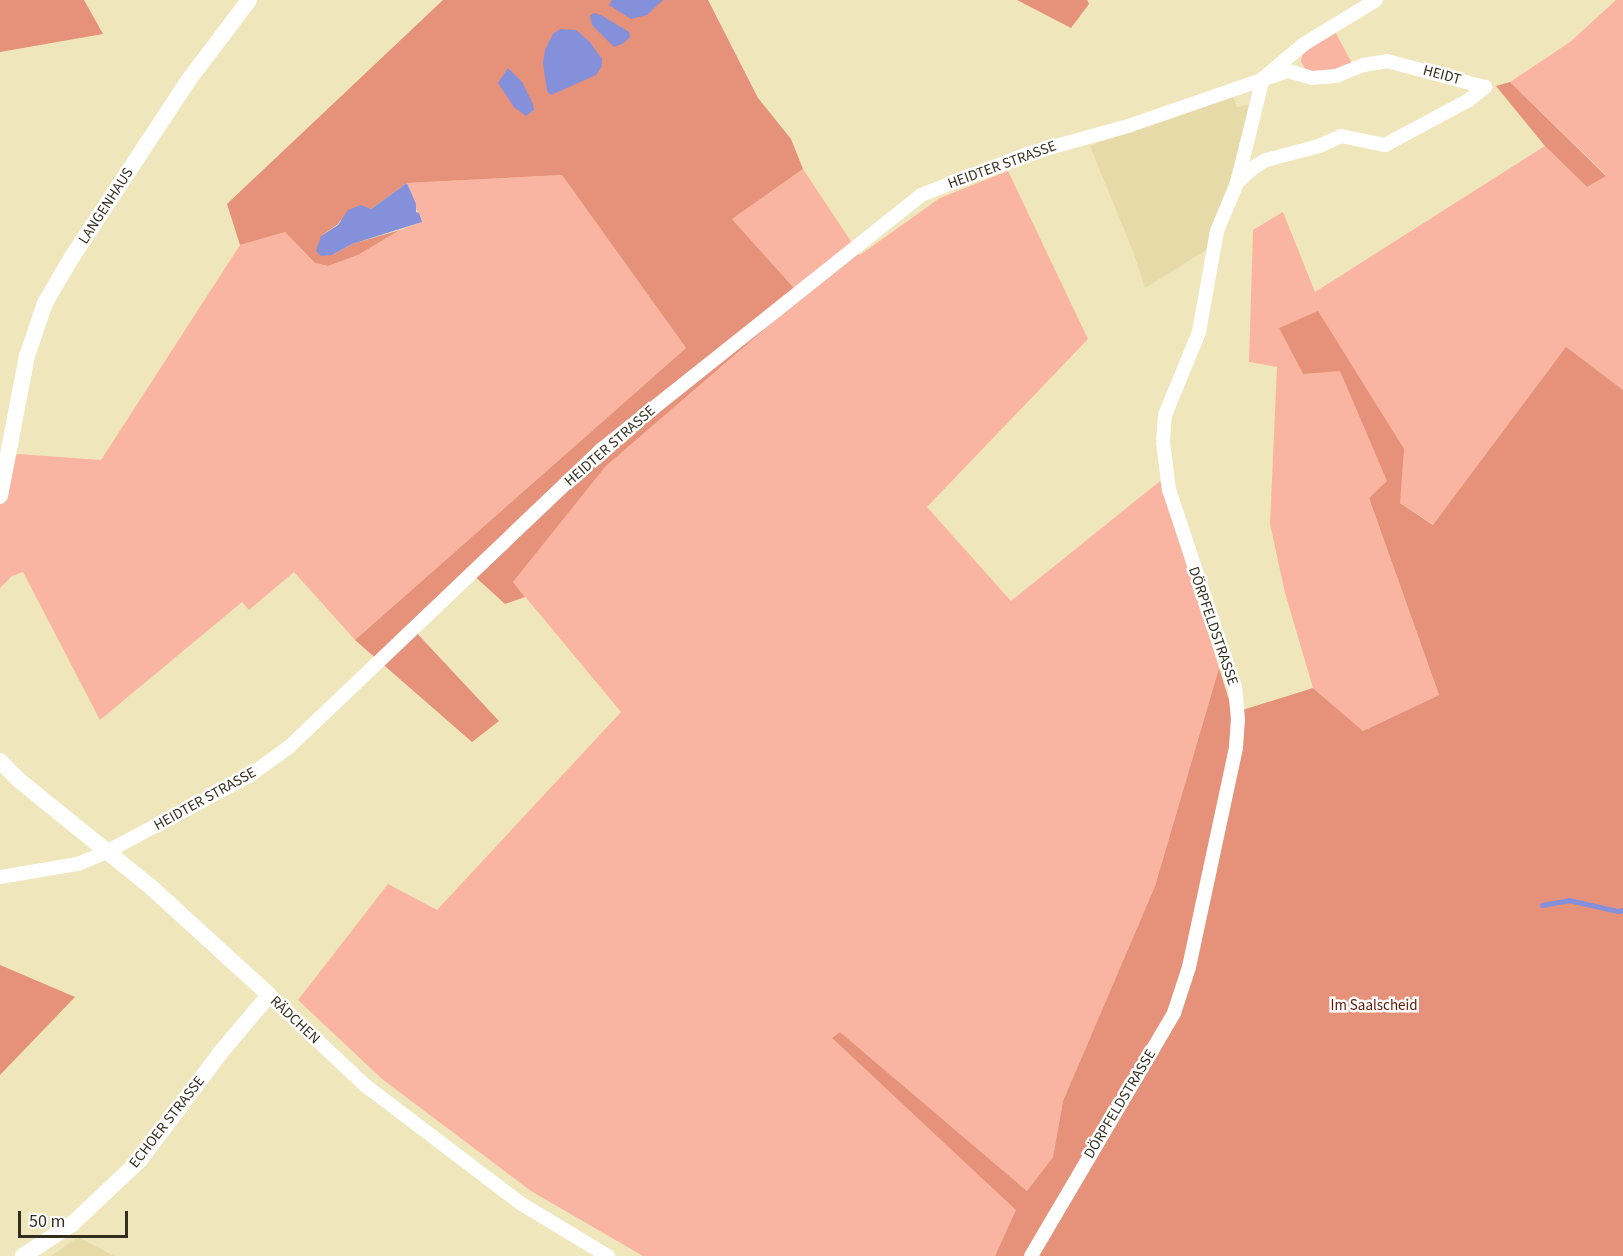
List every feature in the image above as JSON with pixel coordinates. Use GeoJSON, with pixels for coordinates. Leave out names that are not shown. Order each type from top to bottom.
{"type":"FeatureCollection","features":[{"type":"Feature","properties":{"kind":"street","name":"LANGENHAUS"},"geometry":{"type":"LineString","coordinates":[[0,496],[10,434],[27,356],[45,303],[72,256],[188,81],[249,0]]}},
{"type":"Feature","properties":{"kind":"street"},"geometry":{"type":"LineString","coordinates":[[1263,78],[1304,44],[1376,0]]}},
{"type":"Feature","properties":{"kind":"street","name":"HEIDT"},"geometry":{"type":"LineString","coordinates":[[1237,183],[1253,168],[1266,160],[1319,146],[1341,136],[1385,145],[1469,100],[1485,87],[1387,61],[1363,65],[1336,76],[1312,78],[1288,71],[1263,78]]}},
{"type":"Feature","properties":{"kind":"street","name":"DÖRPFELDSTRASSE"},"geometry":{"type":"LineString","coordinates":[[1031,1256],[1174,1013],[1190,967],[1236,747],[1238,720],[1235,688],[1169,490],[1163,442],[1164,416],[1199,333],[1216,231],[1237,183],[1263,78]]}},
{"type":"Feature","properties":{"kind":"street","name":"HEIDTER STRASSE"},"geometry":{"type":"LineString","coordinates":[[0,878],[78,864],[108,852],[249,776],[289,747],[602,449],[921,195],[1027,154],[1128,126],[1263,78]]}},
{"type":"Feature","properties":{"kind":"street","name":"RÄDCHEN"},"geometry":{"type":"LineString","coordinates":[[0,761],[152,888],[366,1086],[520,1203],[608,1256]]}},
{"type":"Feature","properties":{"kind":"street","name":"ECHOER STRASSE"},"geometry":{"type":"LineString","coordinates":[[23,1256],[59,1234],[79,1218],[140,1160],[221,1052],[269,995]]}},
{"type":"Feature","properties":{"kind":"shaded area"},"geometry":{"type":"Polygon","coordinates":[[[1616,0],[1623,0],[1623,390],[1566,348],[1434,525],[1400,503],[1318,312],[1279,328],[1303,374],[1340,370],[1388,481],[1369,498],[1439,695],[1363,731],[1313,688],[1285,593],[1270,524],[1277,367],[1249,362],[1253,230],[1283,212],[1315,292],[1545,146],[1587,187],[1606,175],[1510,82],[1570,42],[1616,0]]]}},
{"type":"Feature","properties":{"kind":"shaded area"},"geometry":{"type":"Polygon","coordinates":[[[1334,30],[1352,63],[1346,67],[1316,73],[1305,69],[1301,61],[1303,54],[1334,30]]]}},
{"type":"Feature","properties":{"kind":"shaded area"},"geometry":{"type":"Polygon","coordinates":[[[1232,94],[1237,107],[1254,104],[1208,249],[1145,288],[1134,254],[1090,146],[1232,94]]]}},
{"type":"Feature","properties":{"kind":"shaded area"},"geometry":{"type":"Polygon","coordinates":[[[803,169],[860,255],[940,198],[1008,171],[1088,339],[927,507],[1011,601],[1160,481],[1219,668],[1155,886],[1063,1101],[1053,1157],[1027,1191],[840,1032],[832,1038],[1017,1210],[995,1256],[643,1256],[531,1191],[382,1079],[298,1000],[388,884],[437,910],[621,712],[513,582],[606,466],[802,297],[732,219],[803,169]]]}},
{"type":"Feature","properties":{"kind":"shaded area"},"geometry":{"type":"Polygon","coordinates":[[[562,175],[686,348],[355,640],[294,572],[249,610],[242,602],[100,720],[23,572],[12,576],[0,588],[0,469],[18,454],[101,460],[240,245],[285,232],[315,263],[328,266],[358,255],[400,230],[421,222],[407,183],[562,175]]]}},
{"type":"Feature","properties":{"kind":"shaded area"},"geometry":{"type":"Polygon","coordinates":[[[78,1237],[114,1256],[51,1256],[78,1237]]]}},
{"type":"Feature","properties":{"kind":"green space"},"geometry":{"type":"Polygon","coordinates":[[[0,0],[84,0],[103,34],[0,52],[0,0]]]}},
{"type":"Feature","properties":{"kind":"green space"},"geometry":{"type":"Polygon","coordinates":[[[443,0],[708,0],[758,98],[791,139],[803,169],[732,219],[802,297],[606,466],[513,582],[525,597],[505,604],[471,573],[412,628],[499,721],[472,742],[355,640],[686,348],[562,175],[407,183],[371,209],[341,220],[321,236],[332,255],[352,244],[400,230],[358,255],[328,266],[315,263],[285,232],[240,245],[227,204],[443,0]]]}},
{"type":"Feature","properties":{"kind":"green space"},"geometry":{"type":"Polygon","coordinates":[[[1017,0],[1087,0],[1089,4],[1071,28],[1017,0]]]}},
{"type":"Feature","properties":{"kind":"green space"},"geometry":{"type":"Polygon","coordinates":[[[1510,82],[1606,176],[1587,187],[1545,146],[1496,86],[1510,82]]]}},
{"type":"Feature","properties":{"kind":"green space","name":"Im Saalscheid"},"geometry":{"type":"Polygon","coordinates":[[[1318,311],[1404,449],[1400,503],[1433,525],[1566,347],[1623,390],[1623,1256],[995,1256],[1016,1210],[832,1038],[840,1032],[1027,1191],[1053,1157],[1063,1101],[1155,886],[1219,668],[1233,713],[1313,688],[1363,731],[1439,695],[1369,498],[1387,481],[1340,371],[1303,374],[1279,328],[1318,311]]]}},
{"type":"Feature","properties":{"kind":"green space"},"geometry":{"type":"Polygon","coordinates":[[[0,965],[75,997],[0,1075],[0,965]]]}},
{"type":"Feature","properties":{"kind":"water"},"geometry":{"type":"Polygon","coordinates":[[[612,0],[663,0],[647,15],[631,19],[609,5],[612,0]]]}},
{"type":"Feature","properties":{"kind":"water"},"geometry":{"type":"Polygon","coordinates":[[[594,13],[629,32],[630,37],[624,43],[614,47],[592,25],[590,16],[594,13]]]}},
{"type":"Feature","properties":{"kind":"water"},"geometry":{"type":"Polygon","coordinates":[[[560,29],[576,30],[589,41],[602,59],[602,66],[596,75],[551,95],[547,91],[543,63],[545,50],[553,34],[560,29]]]}},
{"type":"Feature","properties":{"kind":"water"},"geometry":{"type":"Polygon","coordinates":[[[508,68],[522,82],[533,104],[534,110],[526,116],[514,107],[498,83],[508,68]]]}},
{"type":"Feature","properties":{"kind":"water"},"geometry":{"type":"Polygon","coordinates":[[[407,183],[416,204],[416,212],[419,213],[422,222],[352,244],[332,255],[321,256],[316,251],[321,236],[338,225],[348,210],[361,205],[371,209],[407,183]]]}},
{"type":"Feature","properties":{"kind":"waterway"},"geometry":{"type":"LineString","coordinates":[[1542,905],[1569,900],[1618,911],[1623,910]]}}]}
